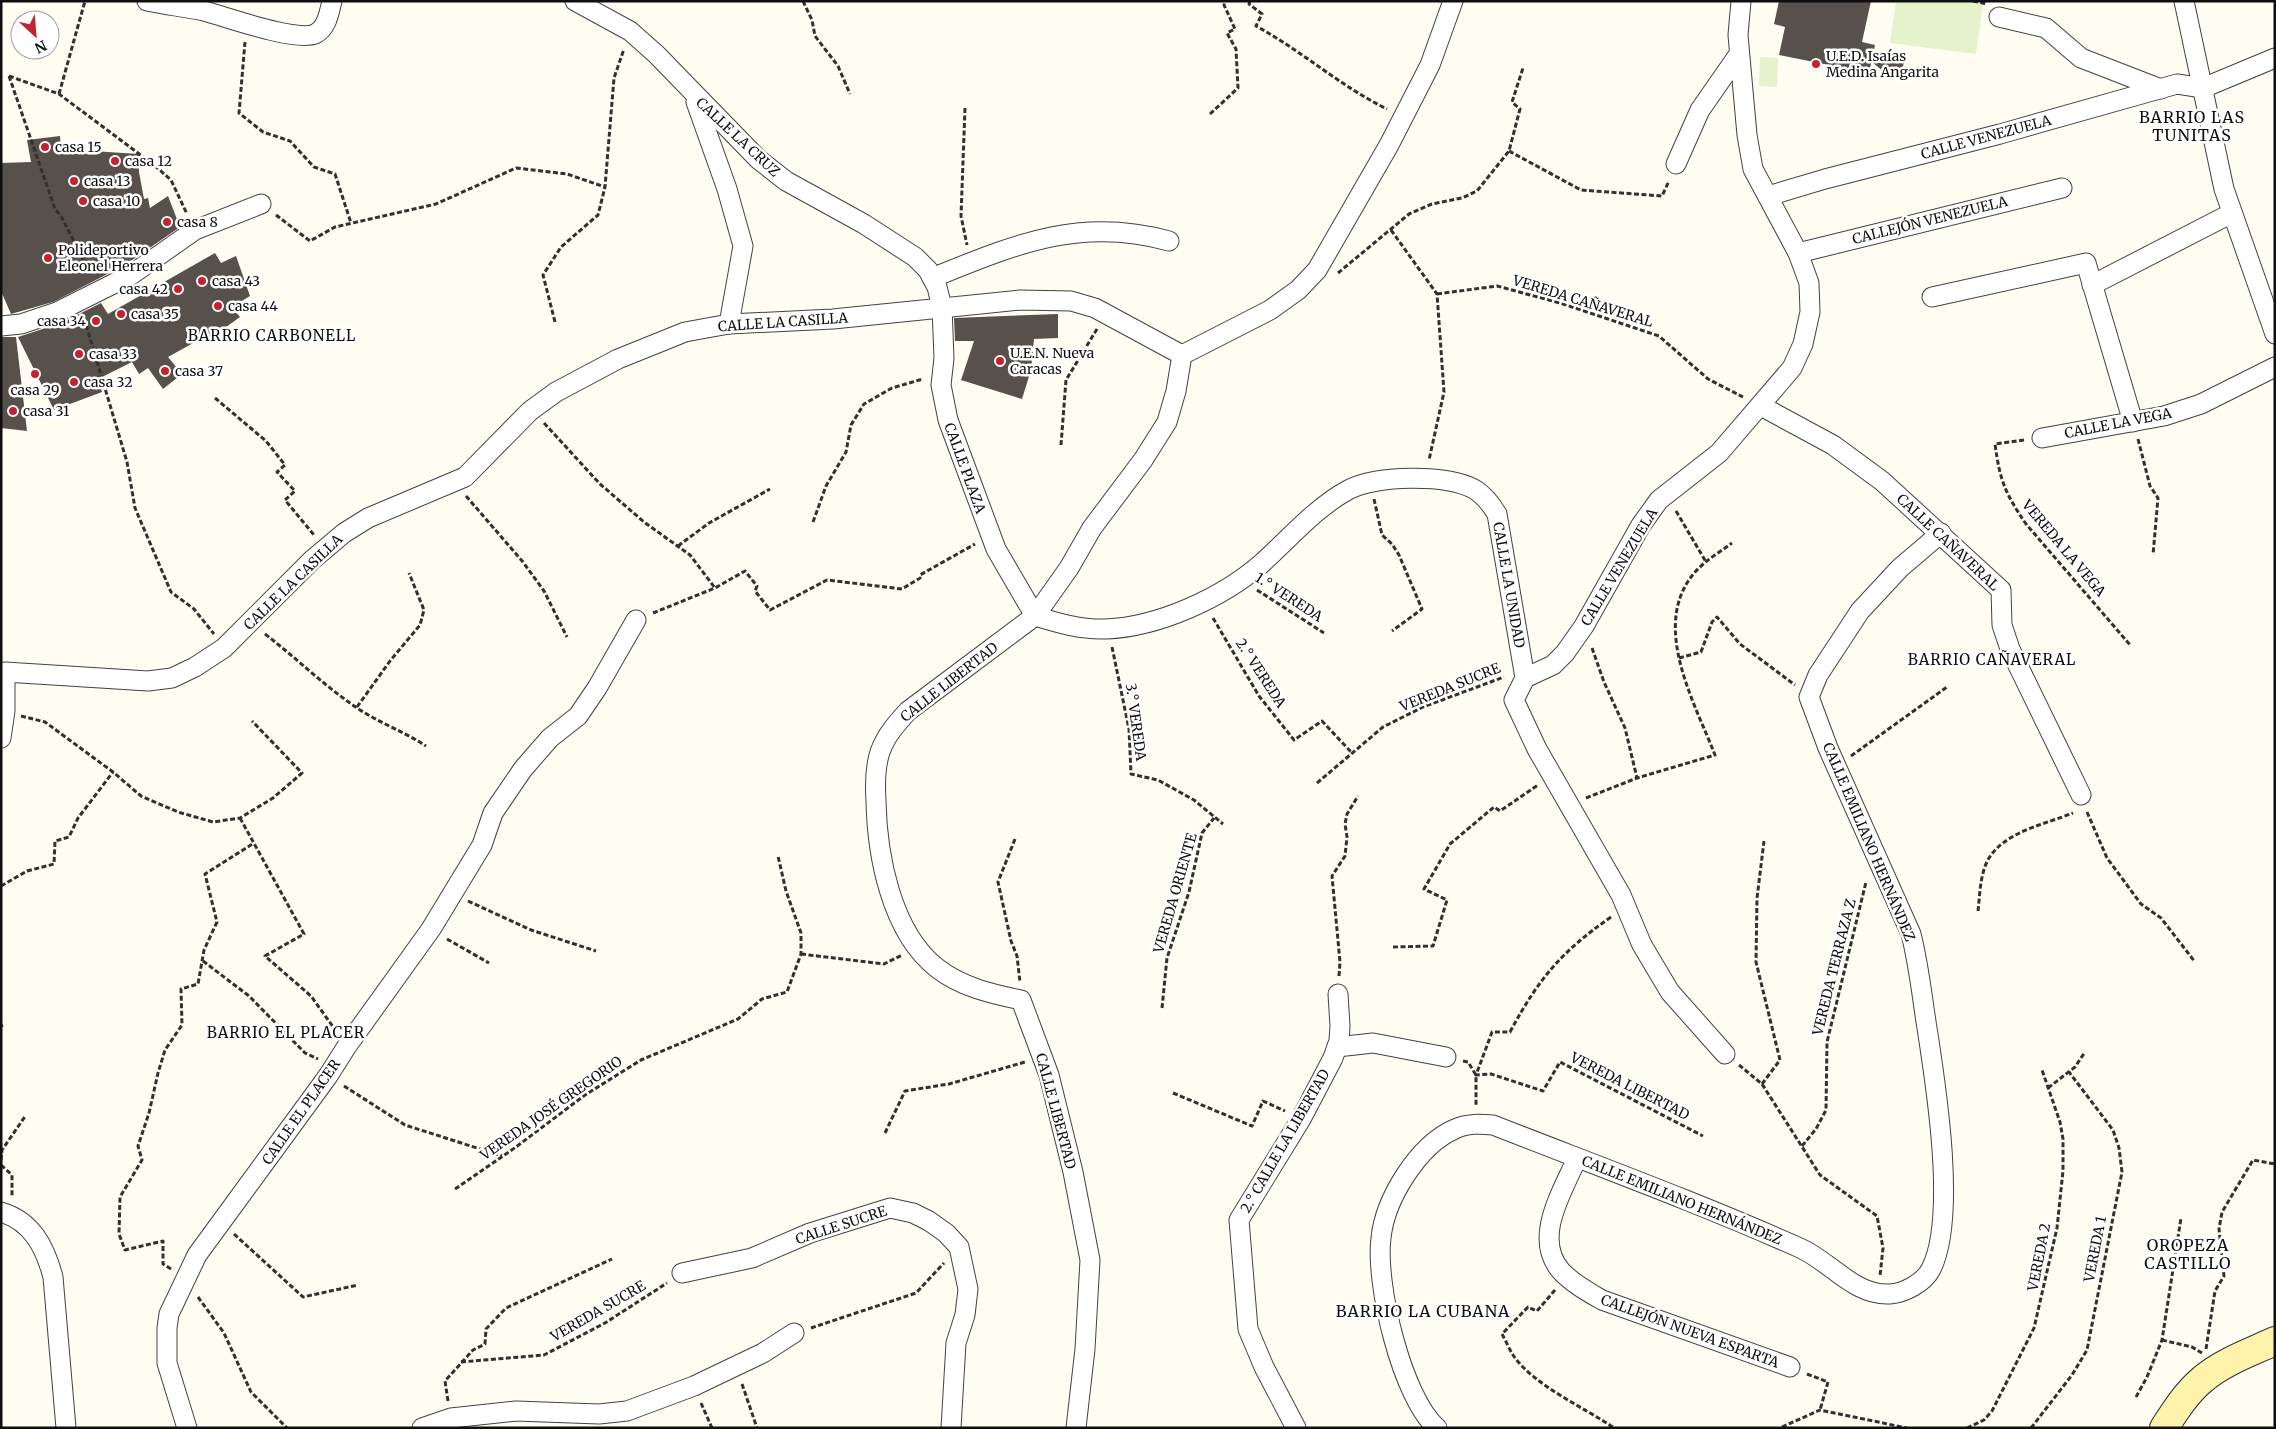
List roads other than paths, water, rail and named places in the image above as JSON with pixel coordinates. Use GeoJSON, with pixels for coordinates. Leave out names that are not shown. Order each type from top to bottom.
{"type":"FeatureCollection","features":[{"type":"Feature","properties":{"kind":"street"},"geometry":{"type":"LineString","coordinates":[[147,1],[204,11],[247,24],[306,36],[317,33],[325,26],[332,1]]}},
{"type":"Feature","properties":{"kind":"street","name":"CALLE LA CRUZ"},"geometry":{"type":"LineString","coordinates":[[575,1],[630,32],[656,54],[758,159],[786,181],[864,224],[915,257],[937,287],[942,307]]}},
{"type":"Feature","properties":{"kind":"street"},"geometry":{"type":"LineString","coordinates":[[1182,355],[1270,310],[1304,284],[1317,270],[1403,118],[1430,64],[1453,1]]}},
{"type":"Feature","properties":{"kind":"street"},"geometry":{"type":"LineString","coordinates":[[2184,1],[2224,189],[2275,334]]}},
{"type":"Feature","properties":{"kind":"street","name":"CALLE VENEZUELA"},"geometry":{"type":"LineString","coordinates":[[1524,674],[1553,665],[1584,626],[1641,524],[1666,494],[1719,453],[1792,368],[1803,344],[1810,312],[1809,284],[1798,253],[1753,169],[1747,135],[1738,35],[1744,6]]}},
{"type":"Feature","properties":{"kind":"street"},"geometry":{"type":"LineString","coordinates":[[1999,17],[2046,28],[2081,58],[2160,89]]}},
{"type":"Feature","properties":{"kind":"street"},"geometry":{"type":"LineString","coordinates":[[1676,164],[1700,110],[1739,54]]}},
{"type":"Feature","properties":{"kind":"street"},"geometry":{"type":"LineString","coordinates":[[2203,88],[2275,58]]}},
{"type":"Feature","properties":{"kind":"street","name":"CALLE VENEZUELA"},"geometry":{"type":"LineString","coordinates":[[1768,196],[1825,178],[2000,134],[2177,84],[2203,88]]}},
{"type":"Feature","properties":{"kind":"street"},"geometry":{"type":"LineString","coordinates":[[693,94],[727,189],[743,246],[729,324]]}},
{"type":"Feature","properties":{"kind":"street","name":"CALLEJÓN VENEZUELA"},"geometry":{"type":"LineString","coordinates":[[1798,253],[2062,188]]}},
{"type":"Feature","properties":{"kind":"street"},"geometry":{"type":"LineString","coordinates":[[1,326],[21,324],[79,301],[131,275],[195,230],[261,204]]}},
{"type":"Feature","properties":{"kind":"street"},"geometry":{"type":"LineString","coordinates":[[2092,285],[2232,213]]}},
{"type":"Feature","properties":{"kind":"street"},"geometry":{"type":"LineString","coordinates":[[932,278],[970,262],[1034,240],[1076,232],[1127,231],[1169,241]]}},
{"type":"Feature","properties":{"kind":"street"},"geometry":{"type":"LineString","coordinates":[[1932,297],[2086,263],[2133,422]]}},
{"type":"Feature","properties":{"kind":"street","name":"CALLE LA CASILLA"},"geometry":{"type":"LineString","coordinates":[[1,738],[5,711],[5,672],[156,680],[172,678],[195,668],[224,648],[344,533],[368,518],[465,477],[533,409],[556,392],[618,358],[685,332],[729,324],[833,319],[1020,300],[1071,301],[1096,308],[1182,355]]}},
{"type":"Feature","properties":{"kind":"street","name":"CALLE PLAZA"},"geometry":{"type":"LineString","coordinates":[[942,307],[942,400],[948,420],[990,536],[1035,616]]}},
{"type":"Feature","properties":{"kind":"street","name":"CALLE LIBERTAD"},"geometry":{"type":"LineString","coordinates":[[1076,1428],[1085,1349],[1090,1260],[1073,1172],[1049,1075],[1021,1000],[996,995],[962,983],[936,968],[908,934],[888,887],[881,858],[876,827],[875,780],[880,752],[890,730],[908,711],[1035,616],[1069,568],[1092,528],[1143,460],[1167,422],[1176,391],[1182,355]]}},
{"type":"Feature","properties":{"kind":"street","name":"CALLE LA VEGA"},"geometry":{"type":"LineString","coordinates":[[2042,438],[2164,416],[2202,404],[2275,367]]}},
{"type":"Feature","properties":{"kind":"street","name":"CALLE CAÑAVERAL"},"geometry":{"type":"LineString","coordinates":[[1761,406],[1833,445],[1882,481],[1941,533],[2001,590],[2002,625],[2010,649],[2083,801]]}},
{"type":"Feature","properties":{"kind":"street","name":"CALLE LA UNIDAD"},"geometry":{"type":"LineString","coordinates":[[1035,616],[1062,625],[1106,629],[1133,625],[1203,601],[1241,580],[1326,505],[1348,490],[1372,481],[1424,480],[1453,482],[1474,490],[1490,502],[1497,514],[1524,674]]}},
{"type":"Feature","properties":{"kind":"street","name":"CALLE EMILIANO HERNÁNDEZ"},"geometry":{"type":"LineString","coordinates":[[1437,1428],[1417,1402],[1408,1384],[1393,1333],[1380,1266],[1381,1237],[1391,1198],[1414,1161],[1455,1128],[1476,1124],[1493,1125],[1742,1221],[1809,1252],[1845,1279],[1870,1292],[1889,1294],[1903,1291],[1919,1282],[1930,1272],[1940,1238],[1942,1172],[1933,1070],[1916,954],[1911,934],[1836,767],[1809,696],[1818,675],[1860,611],[1900,568],[1941,533]]}},
{"type":"Feature","properties":{"kind":"street","name":"CALLE EL PLACER"},"geometry":{"type":"LineString","coordinates":[[187,1428],[167,1363],[167,1336],[169,1314],[196,1255],[331,1072],[347,1046],[432,929],[482,844],[493,813],[523,770],[550,738],[578,716],[597,688],[636,620]]}},
{"type":"Feature","properties":{"kind":"street"},"geometry":{"type":"LineString","coordinates":[[1524,674],[1514,700],[1552,774],[1626,906],[1642,946],[1670,992],[1725,1054]]}},
{"type":"Feature","properties":{"kind":"street","name":"2.° CALLE LA LIBERTAD"},"geometry":{"type":"LineString","coordinates":[[1296,1428],[1264,1367],[1248,1329],[1239,1220],[1301,1119],[1337,1047],[1340,1026],[1338,994]]}},
{"type":"Feature","properties":{"kind":"street"},"geometry":{"type":"LineString","coordinates":[[1337,1047],[1373,1043],[1446,1057]]}},
{"type":"Feature","properties":{"kind":"street","name":"CALLEJÓN NUEVA ESPARTA"},"geometry":{"type":"LineString","coordinates":[[1577,1158],[1549,1226],[1548,1243],[1560,1270],[1602,1300],[1790,1367]]}},
{"type":"Feature","properties":{"kind":"street","name":"CALLE SUCRE"},"geometry":{"type":"LineString","coordinates":[[682,1273],[752,1258],[810,1233],[890,1208],[913,1212],[929,1221],[946,1233],[959,1247],[968,1289],[965,1315],[956,1343],[951,1428]]}},
{"type":"Feature","properties":{"kind":"street"},"geometry":{"type":"LineString","coordinates":[[7,1214],[31,1229],[44,1248],[51,1270],[66,1428]]}},
{"type":"Feature","properties":{"kind":"street"},"geometry":{"type":"LineString","coordinates":[[422,1428],[451,1418],[516,1411],[599,1414],[627,1411],[694,1386],[736,1367],[794,1333]]}},
{"type":"Feature","properties":{"kind":"street"},"geometry":{"type":"LineString","coordinates":[[2164,1428],[2186,1396],[2203,1379],[2237,1359],[2275,1341]]}},
{"type":"Feature","properties":{"kind":"place","name":"U.E.D. Isaías Medina Angarita"},"geometry":{"type":"Point","coordinates":[1816,64]}},
{"type":"Feature","properties":{"kind":"place","name":"casa 15"},"geometry":{"type":"Point","coordinates":[45,147]}},
{"type":"Feature","properties":{"kind":"place","name":"casa 12"},"geometry":{"type":"Point","coordinates":[115,161]}},
{"type":"Feature","properties":{"kind":"place","name":"casa 13"},"geometry":{"type":"Point","coordinates":[74,181]}},
{"type":"Feature","properties":{"kind":"place","name":"casa 10"},"geometry":{"type":"Point","coordinates":[83,201]}},
{"type":"Feature","properties":{"kind":"place","name":"casa 8"},"geometry":{"type":"Point","coordinates":[167,222]}},
{"type":"Feature","properties":{"kind":"place","name":"Polideportivo Eleonel Herrera"},"geometry":{"type":"Point","coordinates":[48,258]}},
{"type":"Feature","properties":{"kind":"place","name":"casa 43"},"geometry":{"type":"Point","coordinates":[202,281]}},
{"type":"Feature","properties":{"kind":"place","name":"casa 42"},"geometry":{"type":"Point","coordinates":[178,289]}},
{"type":"Feature","properties":{"kind":"place","name":"casa 44"},"geometry":{"type":"Point","coordinates":[218,306]}},
{"type":"Feature","properties":{"kind":"place","name":"casa 35"},"geometry":{"type":"Point","coordinates":[121,314]}},
{"type":"Feature","properties":{"kind":"place","name":"casa 34"},"geometry":{"type":"Point","coordinates":[96,321]}},
{"type":"Feature","properties":{"kind":"place","name":"casa 33"},"geometry":{"type":"Point","coordinates":[79,354]}},
{"type":"Feature","properties":{"kind":"place","name":"U.E.N. Nueva Caracas"},"geometry":{"type":"Point","coordinates":[1000,361]}},
{"type":"Feature","properties":{"kind":"place","name":"casa 37"},"geometry":{"type":"Point","coordinates":[165,371]}},
{"type":"Feature","properties":{"kind":"place","name":"casa 29"},"geometry":{"type":"Point","coordinates":[35,374]}},
{"type":"Feature","properties":{"kind":"place","name":"casa 32"},"geometry":{"type":"Point","coordinates":[74,382]}},
{"type":"Feature","properties":{"kind":"place","name":"casa 31"},"geometry":{"type":"Point","coordinates":[13,411]}},
{"type":"Feature","properties":{"kind":"district","name":"BARRIO LAS TUNITAS"},"geometry":{"type":"Point","coordinates":[2192,126]}},
{"type":"Feature","properties":{"kind":"district","name":"BARRIO CARBONELL"},"geometry":{"type":"Point","coordinates":[272,336]}},
{"type":"Feature","properties":{"kind":"district","name":"BARRIO CAÑAVERAL"},"geometry":{"type":"Point","coordinates":[1992,660]}},
{"type":"Feature","properties":{"kind":"district","name":"BARRIO EL PLACER"},"geometry":{"type":"Point","coordinates":[286,1033]}},
{"type":"Feature","properties":{"kind":"district","name":"OROPEZA CASTILLO"},"geometry":{"type":"Point","coordinates":[2188,1254]}},
{"type":"Feature","properties":{"kind":"district","name":"BARRIO LA CUBANA"},"geometry":{"type":"Point","coordinates":[1423,1311]}}]}
